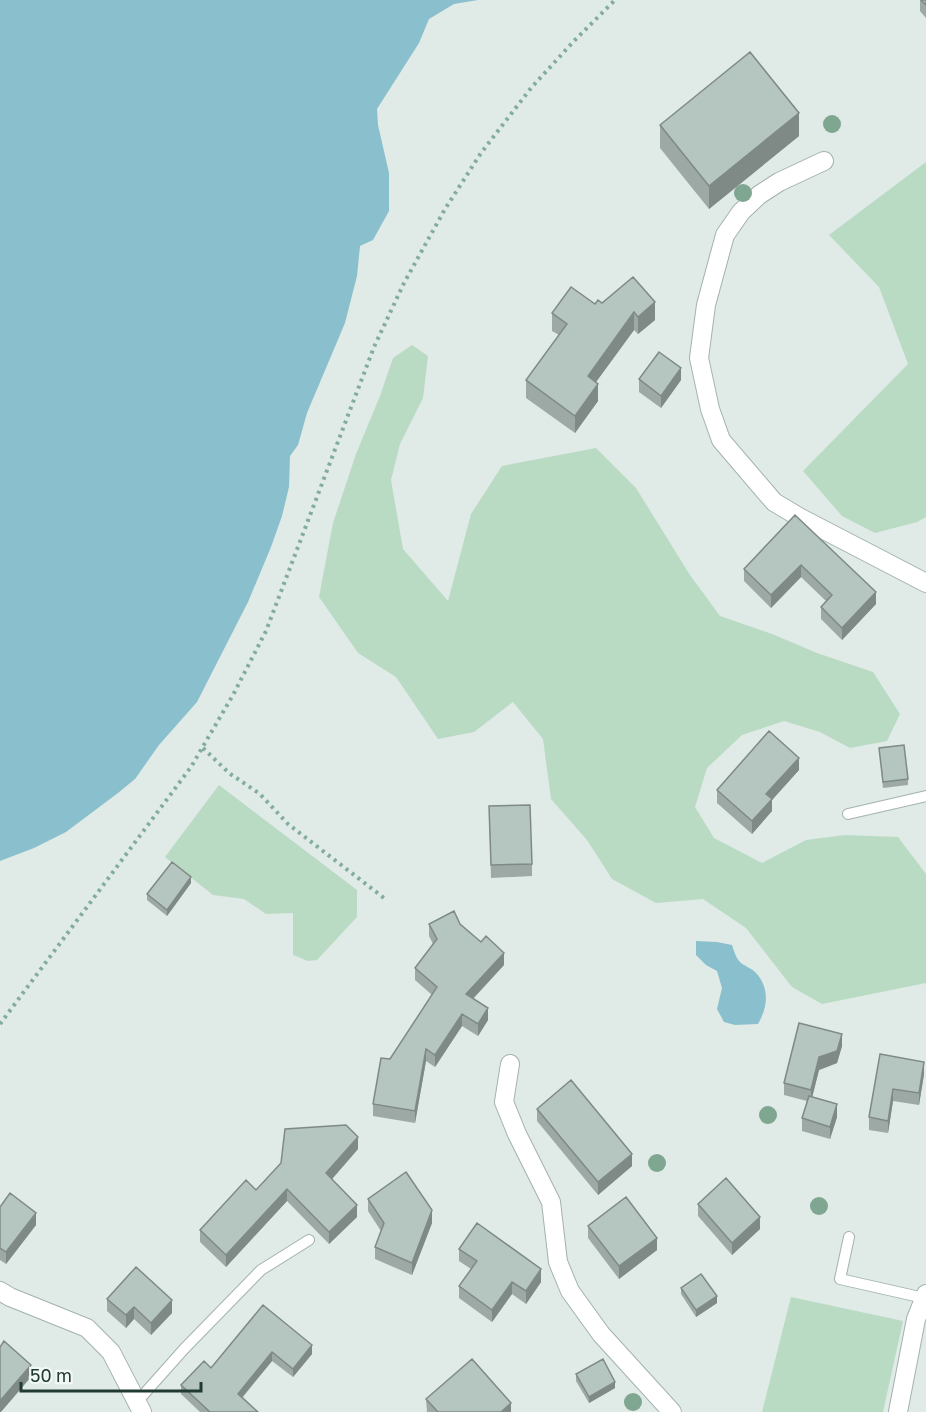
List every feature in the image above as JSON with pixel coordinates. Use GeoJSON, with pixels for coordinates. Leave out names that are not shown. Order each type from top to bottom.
{"type":"FeatureCollection","features":[{"type":"Feature","properties":{"kind":"street"},"geometry":{"type":"LineString","coordinates":[[824,161],[759,195],[741,212],[725,235],[716,261],[706,305],[699,358],[710,408],[721,440],[774,502],[926,583]]}},
{"type":"Feature","properties":{"kind":"street"},"geometry":{"type":"LineString","coordinates":[[510,1064],[504,1102],[517,1134],[551,1202],[558,1262],[570,1291],[601,1334],[672,1412]]}},
{"type":"Feature","properties":{"kind":"street"},"geometry":{"type":"LineString","coordinates":[[0,1291],[87,1328],[111,1352],[139,1407]]}},
{"type":"Feature","properties":{"kind":"street"},"geometry":{"type":"LineString","coordinates":[[898,1412],[916,1319],[925,1296]]}},
{"type":"Feature","properties":{"kind":"lane"},"geometry":{"type":"LineString","coordinates":[[848,814],[926,796]]}},
{"type":"Feature","properties":{"kind":"lane"},"geometry":{"type":"LineString","coordinates":[[849,1237],[840,1279],[925,1296]]}},
{"type":"Feature","properties":{"kind":"lane"},"geometry":{"type":"LineString","coordinates":[[139,1407],[184,1349],[261,1270],[309,1240]]}},
{"type":"Feature","properties":{"kind":"path"},"geometry":{"type":"LineString","coordinates":[[0,1024],[191,767],[233,695],[266,631],[374,346],[404,283],[445,209],[481,153],[531,88],[615,0]]}},
{"type":"Feature","properties":{"kind":"path"},"geometry":{"type":"LineString","coordinates":[[203,748],[228,773],[260,794],[288,824],[384,898]]}},
{"type":"Feature","properties":{"kind":"green space"},"geometry":{"type":"Polygon","coordinates":[[[926,162],[926,517],[917,522],[875,533],[842,516],[803,471],[908,364],[879,287],[829,235],[926,162]]]}},
{"type":"Feature","properties":{"kind":"green space"},"geometry":{"type":"Polygon","coordinates":[[[412,345],[428,356],[423,398],[400,444],[391,480],[403,549],[448,601],[471,514],[502,466],[596,448],[636,488],[690,575],[720,616],[873,672],[900,714],[887,741],[850,748],[820,732],[784,721],[742,735],[707,768],[695,807],[714,838],[762,863],[806,840],[845,835],[898,837],[926,874],[926,983],[822,1004],[792,987],[746,928],[703,899],[656,903],[612,879],[587,840],[551,799],[543,739],[513,702],[474,732],[438,739],[396,677],[358,653],[319,597],[333,523],[356,454],[393,358],[412,345]]]}},
{"type":"Feature","properties":{"kind":"green space"},"geometry":{"type":"Polygon","coordinates":[[[219,785],[357,890],[357,917],[317,960],[308,961],[293,955],[293,913],[266,914],[244,899],[213,895],[165,857],[219,785]]]}},
{"type":"Feature","properties":{"kind":"green space"},"geometry":{"type":"Polygon","coordinates":[[[791,1297],[903,1321],[883,1412],[762,1412],[791,1297]]]}},
{"type":"Feature","properties":{"kind":"water"},"geometry":{"type":"Polygon","coordinates":[[[0,0],[478,0],[454,4],[429,19],[419,43],[377,109],[378,125],[389,173],[389,211],[373,240],[360,246],[357,276],[345,323],[307,413],[298,445],[290,456],[289,487],[271,547],[248,602],[197,702],[159,745],[135,779],[118,793],[66,832],[0,861],[0,0]]]}},
{"type":"Feature","properties":{"kind":"water"},"geometry":{"type":"Polygon","coordinates":[[[696,941],[732,945],[743,965],[760,978],[766,997],[764,1011],[758,1024],[735,1025],[724,1022],[717,1009],[722,988],[717,971],[706,965],[696,955],[696,941]]]}},
{"type":"Feature","properties":{"kind":"building"},"geometry":{"type":"Polygon","coordinates":[[[750,52],[799,113],[709,186],[660,125],[750,52]]]}},
{"type":"Feature","properties":{"kind":"building"},"geometry":{"type":"Polygon","coordinates":[[[633,277],[655,302],[638,317],[634,312],[588,376],[598,384],[575,416],[526,380],[567,324],[552,313],[571,287],[595,304],[598,300],[602,303],[633,277]]]}},
{"type":"Feature","properties":{"kind":"building"},"geometry":{"type":"Polygon","coordinates":[[[659,352],[681,368],[661,396],[639,379],[659,352]]]}},
{"type":"Feature","properties":{"kind":"building"},"geometry":{"type":"Polygon","coordinates":[[[795,515],[876,592],[842,628],[821,607],[832,595],[801,565],[771,595],[744,569],[795,515]]]}},
{"type":"Feature","properties":{"kind":"building"},"geometry":{"type":"Polygon","coordinates":[[[769,731],[799,758],[766,794],[772,799],[752,821],[717,790],[769,731]]]}},
{"type":"Feature","properties":{"kind":"building"},"geometry":{"type":"Polygon","coordinates":[[[904,745],[908,779],[883,782],[879,748],[904,745]]]}},
{"type":"Feature","properties":{"kind":"building"},"geometry":{"type":"Polygon","coordinates":[[[530,805],[532,864],[491,865],[489,806],[530,805]]]}},
{"type":"Feature","properties":{"kind":"building"},"geometry":{"type":"Polygon","coordinates":[[[172,862],[191,877],[167,910],[147,894],[172,862]]]}},
{"type":"Feature","properties":{"kind":"building"},"geometry":{"type":"Polygon","coordinates":[[[454,911],[460,924],[481,942],[486,936],[504,953],[466,994],[488,1008],[478,1024],[462,1014],[435,1055],[426,1049],[415,1111],[373,1104],[381,1058],[390,1059],[437,987],[415,968],[437,939],[429,924],[454,911]]]}},
{"type":"Feature","properties":{"kind":"building"},"geometry":{"type":"Polygon","coordinates":[[[799,1023],[842,1034],[837,1051],[819,1057],[811,1090],[784,1083],[799,1023]]]}},
{"type":"Feature","properties":{"kind":"building"},"geometry":{"type":"Polygon","coordinates":[[[880,1054],[924,1062],[919,1093],[893,1089],[888,1121],[869,1117],[880,1054]]]}},
{"type":"Feature","properties":{"kind":"building"},"geometry":{"type":"Polygon","coordinates":[[[571,1080],[632,1154],[598,1182],[537,1109],[571,1080]]]}},
{"type":"Feature","properties":{"kind":"building"},"geometry":{"type":"Polygon","coordinates":[[[809,1096],[837,1104],[830,1127],[802,1118],[809,1096]]]}},
{"type":"Feature","properties":{"kind":"building"},"geometry":{"type":"Polygon","coordinates":[[[346,1125],[358,1137],[326,1173],[357,1205],[329,1232],[287,1189],[226,1255],[200,1230],[246,1180],[256,1190],[281,1163],[285,1129],[346,1125]]]}},
{"type":"Feature","properties":{"kind":"building"},"geometry":{"type":"Polygon","coordinates":[[[406,1172],[432,1210],[412,1263],[375,1247],[384,1223],[368,1199],[406,1172]]]}},
{"type":"Feature","properties":{"kind":"building"},"geometry":{"type":"Polygon","coordinates":[[[726,1178],[760,1217],[732,1243],[698,1204],[726,1178]]]}},
{"type":"Feature","properties":{"kind":"building"},"geometry":{"type":"Polygon","coordinates":[[[10,1193],[36,1213],[6,1252],[0,1248],[0,1207],[10,1193]]]}},
{"type":"Feature","properties":{"kind":"building"},"geometry":{"type":"Polygon","coordinates":[[[626,1197],[657,1238],[619,1266],[588,1226],[626,1197]]]}},
{"type":"Feature","properties":{"kind":"building"},"geometry":{"type":"Polygon","coordinates":[[[477,1223],[541,1269],[526,1291],[512,1282],[492,1310],[459,1286],[477,1261],[459,1249],[477,1223]]]}},
{"type":"Feature","properties":{"kind":"building"},"geometry":{"type":"Polygon","coordinates":[[[136,1267],[172,1300],[151,1323],[134,1307],[126,1315],[107,1299],[136,1267]]]}},
{"type":"Feature","properties":{"kind":"building"},"geometry":{"type":"Polygon","coordinates":[[[701,1274],[717,1296],[696,1310],[681,1288],[701,1274]]]}},
{"type":"Feature","properties":{"kind":"building"},"geometry":{"type":"Polygon","coordinates":[[[263,1305],[312,1345],[293,1369],[272,1352],[238,1394],[258,1412],[210,1412],[181,1385],[204,1361],[211,1368],[263,1305]]]}},
{"type":"Feature","properties":{"kind":"building"},"geometry":{"type":"Polygon","coordinates":[[[4,1341],[31,1365],[0,1401],[0,1347],[4,1341]]]}},
{"type":"Feature","properties":{"kind":"building"},"geometry":{"type":"Polygon","coordinates":[[[472,1359],[511,1403],[501,1412],[438,1412],[426,1399],[472,1359]]]}},
{"type":"Feature","properties":{"kind":"building"},"geometry":{"type":"Polygon","coordinates":[[[603,1359],[615,1382],[589,1397],[576,1374],[603,1359]]]}}]}
